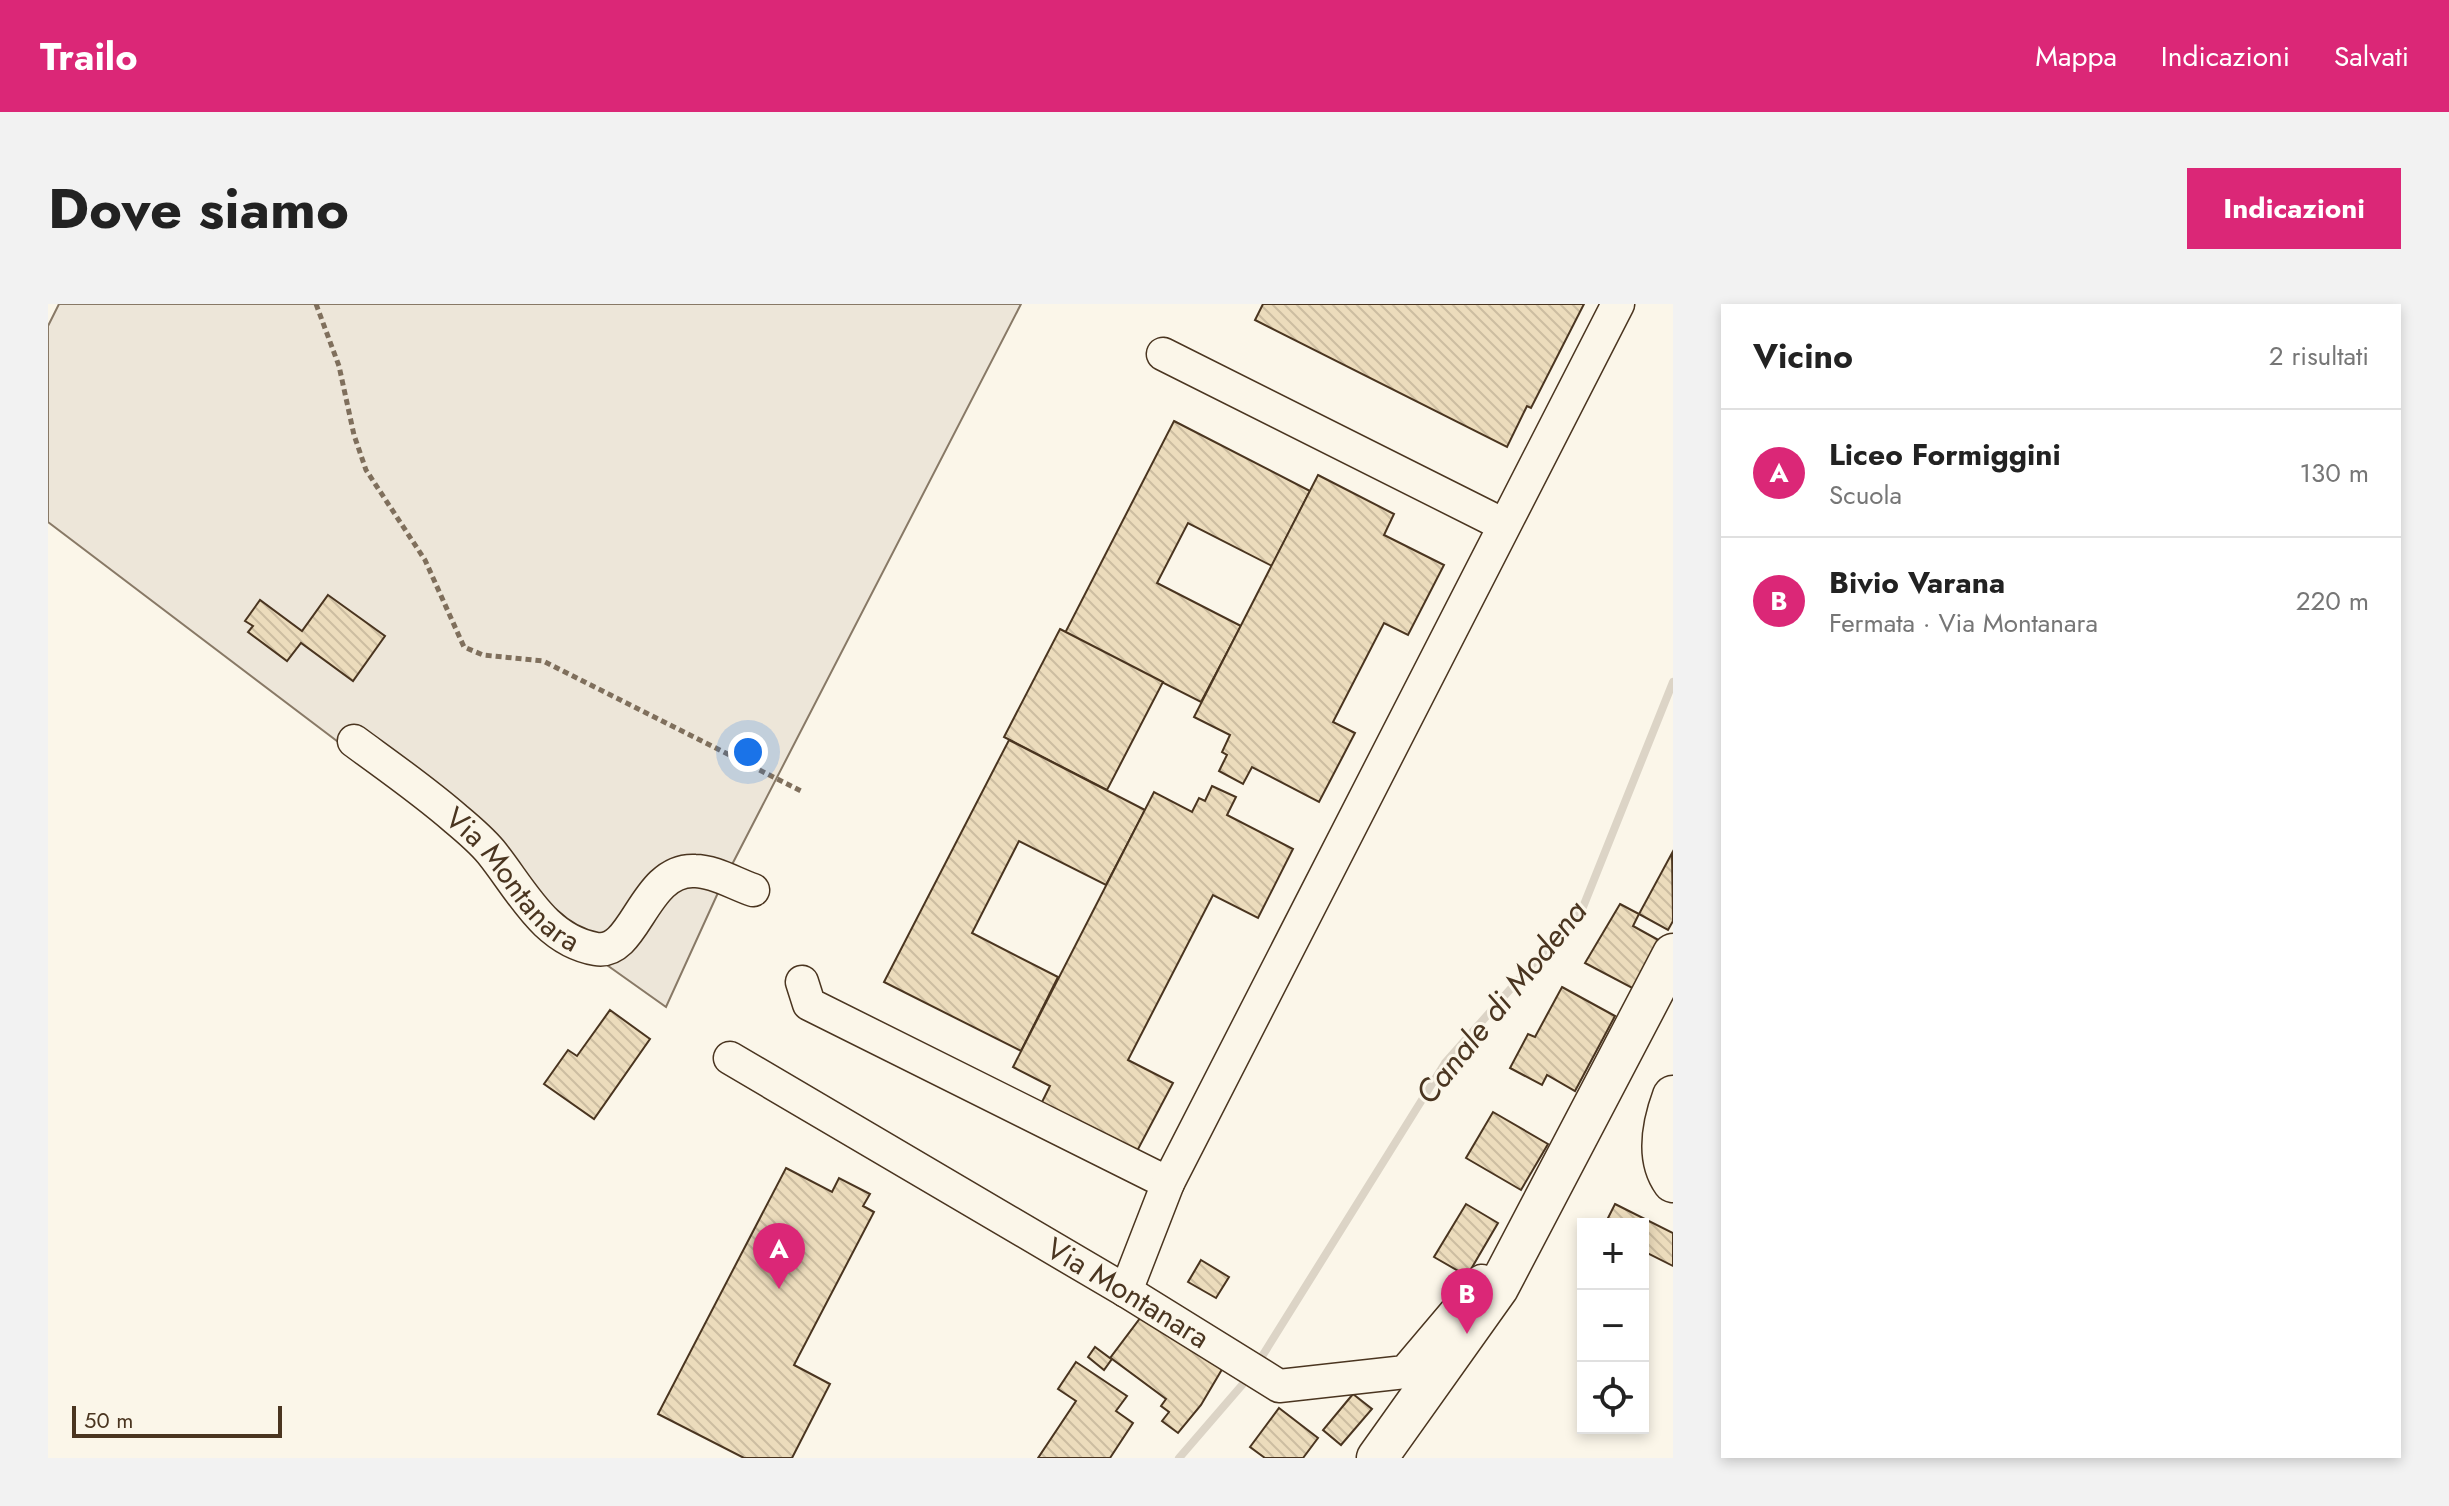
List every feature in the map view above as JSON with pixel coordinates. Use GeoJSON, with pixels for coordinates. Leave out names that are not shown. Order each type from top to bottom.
{"type":"FeatureCollection","features":[{"type":"Feature","properties":{"kind":"main road"},"geometry":{"type":"LineString","coordinates":[[1377,1458],[1485,1309],[1513,1262],[1673,954]]}},
{"type":"Feature","properties":{"kind":"main road"},"geometry":{"type":"LineString","coordinates":[[1673,1096],[1665,1118],[1662,1147],[1673,1182]]}},
{"type":"Feature","properties":{"kind":"lane"},"geometry":{"type":"LineString","coordinates":[[1126,1291],[1168,1183],[1502,524],[1618,304]]}},
{"type":"Feature","properties":{"kind":"lane"},"geometry":{"type":"LineString","coordinates":[[1163,354],[1502,524]]}},
{"type":"Feature","properties":{"kind":"lane","name":"Via Montanara"},"geometry":{"type":"LineString","coordinates":[[354,741],[454,817],[488,849],[547,924],[579,944],[598,950],[609,948],[622,939],[653,890],[676,873],[695,871],[753,890]]}},
{"type":"Feature","properties":{"kind":"lane"},"geometry":{"type":"LineString","coordinates":[[802,982],[809,1004],[1168,1183]]}},
{"type":"Feature","properties":{"kind":"lane","name":"Via Montanara"},"geometry":{"type":"LineString","coordinates":[[730,1058],[1126,1291],[1279,1386],[1405,1372],[1419,1359],[1494,1265],[1513,1262]]}},
{"type":"Feature","properties":{"kind":"path"},"geometry":{"type":"LineString","coordinates":[[316,304],[342,376],[360,457],[425,560],[464,647],[483,655],[543,661],[803,792]]}},
{"type":"Feature","properties":{"kind":"shaded area"},"geometry":{"type":"Polygon","coordinates":[[[59,304],[1021,304],[722,884],[666,1007],[597,958],[362,760],[48,522],[48,326],[59,304]]]}},
{"type":"Feature","properties":{"kind":"building"},"geometry":{"type":"Polygon","coordinates":[[[1263,304],[1584,304],[1531,408],[1527,406],[1507,447],[1255,320],[1263,304]]]}},
{"type":"Feature","properties":{"kind":"building"},"geometry":{"type":"Polygon","coordinates":[[[1174,421],[1310,491],[1272,566],[1188,523],[1157,583],[1241,626],[1201,702],[1065,633],[1174,421]]]}},
{"type":"Feature","properties":{"kind":"building"},"geometry":{"type":"Polygon","coordinates":[[[1318,475],[1394,514],[1384,535],[1444,565],[1408,635],[1384,623],[1333,722],[1355,733],[1319,802],[1252,767],[1243,784],[1219,771],[1227,755],[1222,752],[1230,735],[1194,717],[1318,475]]]}},
{"type":"Feature","properties":{"kind":"building"},"geometry":{"type":"Polygon","coordinates":[[[328,595],[385,636],[353,681],[301,643],[287,661],[248,632],[253,626],[245,621],[260,600],[302,631],[328,595]]]}},
{"type":"Feature","properties":{"kind":"building"},"geometry":{"type":"Polygon","coordinates":[[[1060,629],[1163,682],[1107,790],[1004,737],[1060,629]]]}},
{"type":"Feature","properties":{"kind":"building"},"geometry":{"type":"Polygon","coordinates":[[[1009,740],[1145,810],[1106,885],[1019,841],[972,933],[1058,977],[1021,1051],[884,982],[1009,740]]]}},
{"type":"Feature","properties":{"kind":"building"},"geometry":{"type":"Polygon","coordinates":[[[1212,786],[1236,797],[1227,815],[1293,849],[1258,918],[1213,895],[1128,1060],[1173,1083],[1136,1153],[1041,1104],[1050,1086],[1013,1067],[1154,792],[1192,812],[1199,798],[1205,801],[1212,786]]]}},
{"type":"Feature","properties":{"kind":"building"},"geometry":{"type":"Polygon","coordinates":[[[1672,853],[1673,921],[1668,930],[1639,914],[1672,853]]]}},
{"type":"Feature","properties":{"kind":"building"},"geometry":{"type":"Polygon","coordinates":[[[1620,904],[1639,914],[1633,926],[1662,942],[1636,990],[1585,963],[1620,904]]]}},
{"type":"Feature","properties":{"kind":"building"},"geometry":{"type":"Polygon","coordinates":[[[1562,987],[1615,1016],[1575,1091],[1547,1075],[1542,1085],[1510,1068],[1528,1034],[1535,1037],[1562,987]]]}},
{"type":"Feature","properties":{"kind":"building"},"geometry":{"type":"Polygon","coordinates":[[[610,1010],[650,1039],[594,1119],[544,1084],[568,1050],[577,1056],[610,1010]]]}},
{"type":"Feature","properties":{"kind":"building"},"geometry":{"type":"Polygon","coordinates":[[[1493,1112],[1548,1144],[1521,1190],[1466,1158],[1493,1112]]]}},
{"type":"Feature","properties":{"kind":"building"},"geometry":{"type":"Polygon","coordinates":[[[786,1168],[832,1192],[839,1178],[870,1194],[863,1206],[874,1212],[794,1365],[830,1384],[792,1458],[744,1458],[658,1414],[786,1168]]]}},
{"type":"Feature","properties":{"kind":"building"},"geometry":{"type":"Polygon","coordinates":[[[1466,1204],[1498,1223],[1467,1276],[1434,1257],[1466,1204]]]}},
{"type":"Feature","properties":{"kind":"building"},"geometry":{"type":"Polygon","coordinates":[[[1615,1204],[1643,1218],[1608,1218],[1615,1204]]]}},
{"type":"Feature","properties":{"kind":"building"},"geometry":{"type":"Polygon","coordinates":[[[1649,1221],[1673,1233],[1673,1266],[1649,1254],[1649,1221]]]}},
{"type":"Feature","properties":{"kind":"building"},"geometry":{"type":"Polygon","coordinates":[[[1201,1260],[1229,1277],[1216,1298],[1188,1282],[1201,1260]]]}},
{"type":"Feature","properties":{"kind":"building"},"geometry":{"type":"Polygon","coordinates":[[[1147,1309],[1224,1366],[1201,1405],[1178,1433],[1162,1421],[1169,1412],[1161,1406],[1166,1399],[1112,1359],[1104,1370],[1088,1357],[1095,1347],[1110,1358],[1147,1309]]]}},
{"type":"Feature","properties":{"kind":"building"},"geometry":{"type":"Polygon","coordinates":[[[1076,1362],[1127,1396],[1116,1411],[1133,1423],[1110,1458],[1038,1458],[1076,1401],[1058,1389],[1076,1362]]]}},
{"type":"Feature","properties":{"kind":"building"},"geometry":{"type":"Polygon","coordinates":[[[1353,1394],[1372,1409],[1341,1445],[1323,1430],[1353,1394]]]}},
{"type":"Feature","properties":{"kind":"building"},"geometry":{"type":"Polygon","coordinates":[[[1279,1408],[1318,1438],[1303,1458],[1265,1458],[1250,1447],[1279,1408]]]}},
{"type":"Feature","properties":{"kind":"waterway","name":"Canale di Modena"},"geometry":{"type":"LineString","coordinates":[[1256,1366],[1445,1063],[1583,907],[1673,682]]}},
{"type":"Feature","properties":{"kind":"waterway","name":"Canale di Modena"},"geometry":{"type":"LineString","coordinates":[[1179,1458],[1249,1377]]}},
{"type":"Feature","properties":{"kind":"place","name":"Liceo Formiggini"},"geometry":{"type":"Point","coordinates":[779,1289]}},
{"type":"Feature","properties":{"kind":"place","name":"Bivio Varana"},"geometry":{"type":"Point","coordinates":[1467,1334]}}]}
